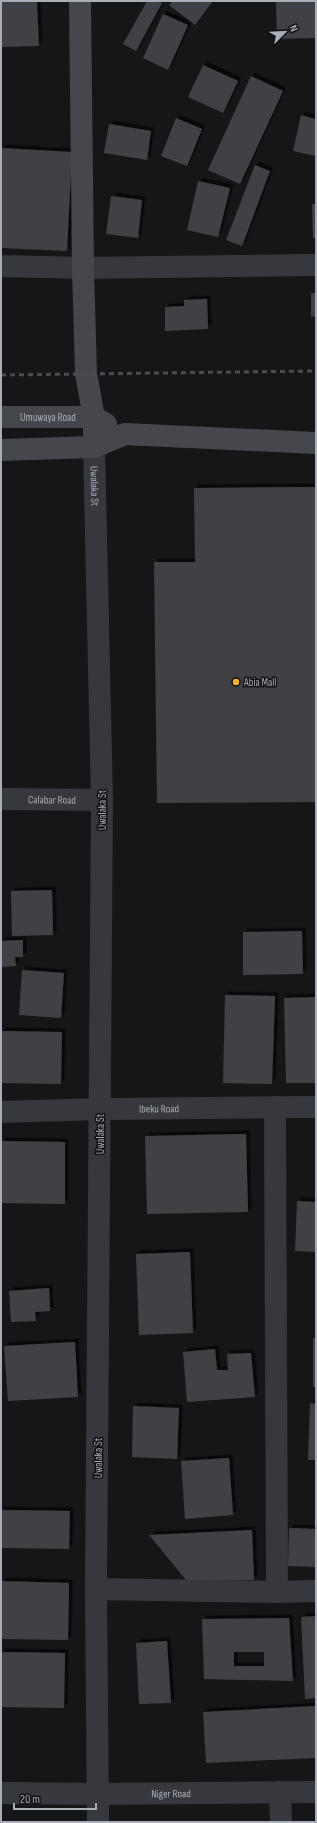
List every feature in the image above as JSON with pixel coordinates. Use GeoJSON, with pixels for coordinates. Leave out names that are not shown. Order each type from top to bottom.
{"type":"FeatureCollection","features":[{"type":"Feature","properties":{"kind":"street"},"geometry":{"type":"LineString","coordinates":[[80,1],[82,268],[86,374],[94,417],[94,447]]}},
{"type":"Feature","properties":{"kind":"street"},"geometry":{"type":"LineString","coordinates":[[1,266],[82,268],[316,265]]}},
{"type":"Feature","properties":{"kind":"street","name":"Umuwaya Road"},"geometry":{"type":"LineString","coordinates":[[1,417],[94,417]]}},
{"type":"Feature","properties":{"kind":"street"},"geometry":{"type":"LineString","coordinates":[[94,417],[125,434]]}},
{"type":"Feature","properties":{"kind":"street"},"geometry":{"type":"LineString","coordinates":[[1,450],[94,447],[125,434],[316,443]]}},
{"type":"Feature","properties":{"kind":"street","name":"Uwalaka St"},"geometry":{"type":"LineString","coordinates":[[94,447],[102,800],[96,1589],[98,1822]]}},
{"type":"Feature","properties":{"kind":"street","name":"Calabar Road"},"geometry":{"type":"LineString","coordinates":[[1,799],[102,800]]}},
{"type":"Feature","properties":{"kind":"street"},"geometry":{"type":"LineString","coordinates":[[275,1107],[277,1592]]}},
{"type":"Feature","properties":{"kind":"street","name":"Ibeku Road"},"geometry":{"type":"LineString","coordinates":[[1,1112],[100,1109],[316,1107]]}},
{"type":"Feature","properties":{"kind":"street"},"geometry":{"type":"LineString","coordinates":[[96,1589],[277,1592],[316,1591]]}},
{"type":"Feature","properties":{"kind":"street"},"geometry":{"type":"LineString","coordinates":[[280,1792],[281,1822]]}},
{"type":"Feature","properties":{"kind":"street","name":"Niger Road"},"geometry":{"type":"LineString","coordinates":[[1,1793],[98,1794],[316,1792]]}},
{"type":"Feature","properties":{"kind":"building"},"geometry":{"type":"Polygon","coordinates":[[[1,1],[37,1],[39,46],[1,47],[1,1]]]}},
{"type":"Feature","properties":{"kind":"building"},"geometry":{"type":"Polygon","coordinates":[[[147,1],[158,1],[162,3],[136,51],[123,44],[147,1]]]}},
{"type":"Feature","properties":{"kind":"building"},"geometry":{"type":"Polygon","coordinates":[[[173,1],[213,1],[195,25],[169,5],[173,1]]]}},
{"type":"Feature","properties":{"kind":"building"},"geometry":{"type":"Polygon","coordinates":[[[276,1],[316,1],[316,38],[277,39],[276,1]]]}},
{"type":"Feature","properties":{"kind":"building"},"geometry":{"type":"Polygon","coordinates":[[[163,14],[188,25],[168,70],[143,58],[163,14]]]}},
{"type":"Feature","properties":{"kind":"building"},"geometry":{"type":"Polygon","coordinates":[[[203,65],[238,81],[223,113],[188,97],[203,65]]]}},
{"type":"Feature","properties":{"kind":"building"},"geometry":{"type":"Polygon","coordinates":[[[251,76],[283,91],[240,184],[208,170],[251,76]]]}},
{"type":"Feature","properties":{"kind":"building"},"geometry":{"type":"Polygon","coordinates":[[[301,115],[316,119],[316,156],[293,151],[301,115]]]}},
{"type":"Feature","properties":{"kind":"building"},"geometry":{"type":"Polygon","coordinates":[[[176,118],[202,129],[187,166],[161,156],[176,118]]]}},
{"type":"Feature","properties":{"kind":"building"},"geometry":{"type":"Polygon","coordinates":[[[109,124],[151,131],[147,160],[104,153],[109,124]]]}},
{"type":"Feature","properties":{"kind":"building"},"geometry":{"type":"Polygon","coordinates":[[[1,148],[72,152],[67,251],[1,248],[1,148]]]}},
{"type":"Feature","properties":{"kind":"building"},"geometry":{"type":"Polygon","coordinates":[[[255,165],[270,171],[242,246],[226,240],[255,165]]]}},
{"type":"Feature","properties":{"kind":"building"},"geometry":{"type":"Polygon","coordinates":[[[198,181],[230,188],[218,237],[187,230],[198,181]]]}},
{"type":"Feature","properties":{"kind":"building"},"geometry":{"type":"Polygon","coordinates":[[[111,196],[142,200],[138,238],[106,234],[111,196]]]}},
{"type":"Feature","properties":{"kind":"building"},"geometry":{"type":"Polygon","coordinates":[[[312,204],[316,204],[316,238],[313,238],[312,204]]]}},
{"type":"Feature","properties":{"kind":"building"},"geometry":{"type":"Polygon","coordinates":[[[311,293],[316,293],[316,316],[311,317],[311,293]]]}},
{"type":"Feature","properties":{"kind":"building"},"geometry":{"type":"Polygon","coordinates":[[[207,299],[208,329],[165,331],[165,307],[184,306],[184,300],[207,299]]]}},
{"type":"Feature","properties":{"kind":"building","name":"Abia Mall"},"geometry":{"type":"Polygon","coordinates":[[[316,487],[316,802],[157,803],[154,562],[195,562],[194,488],[316,487]]]}},
{"type":"Feature","properties":{"kind":"building"},"geometry":{"type":"Polygon","coordinates":[[[52,890],[53,935],[12,936],[11,891],[52,890]]]}},
{"type":"Feature","properties":{"kind":"building"},"geometry":{"type":"Polygon","coordinates":[[[302,931],[303,974],[243,975],[243,932],[302,931]]]}},
{"type":"Feature","properties":{"kind":"building"},"geometry":{"type":"Polygon","coordinates":[[[23,940],[23,957],[15,957],[16,966],[1,967],[1,941],[23,940]]]}},
{"type":"Feature","properties":{"kind":"building"},"geometry":{"type":"Polygon","coordinates":[[[22,970],[64,973],[61,1018],[19,1015],[22,970]]]}},
{"type":"Feature","properties":{"kind":"building"},"geometry":{"type":"Polygon","coordinates":[[[225,995],[275,996],[272,1084],[223,1083],[225,995]]]}},
{"type":"Feature","properties":{"kind":"building"},"geometry":{"type":"Polygon","coordinates":[[[316,997],[316,1083],[286,1083],[284,998],[316,997]]]}},
{"type":"Feature","properties":{"kind":"building"},"geometry":{"type":"Polygon","coordinates":[[[1,1031],[62,1032],[61,1084],[1,1083],[1,1031]]]}},
{"type":"Feature","properties":{"kind":"building"},"geometry":{"type":"Polygon","coordinates":[[[246,1134],[248,1212],[147,1214],[145,1136],[246,1134]]]}},
{"type":"Feature","properties":{"kind":"building"},"geometry":{"type":"Polygon","coordinates":[[[1,1141],[65,1142],[65,1204],[1,1203],[1,1141]]]}},
{"type":"Feature","properties":{"kind":"building"},"geometry":{"type":"Polygon","coordinates":[[[297,1201],[316,1202],[316,1252],[295,1251],[297,1201]]]}},
{"type":"Feature","properties":{"kind":"building"},"geometry":{"type":"Polygon","coordinates":[[[190,1252],[193,1333],[139,1335],[136,1254],[190,1252]]]}},
{"type":"Feature","properties":{"kind":"building"},"geometry":{"type":"Polygon","coordinates":[[[49,1288],[50,1311],[35,1312],[36,1321],[11,1322],[9,1291],[49,1288]]]}},
{"type":"Feature","properties":{"kind":"building"},"geometry":{"type":"Polygon","coordinates":[[[313,1338],[316,1338],[316,1387],[313,1387],[313,1338]]]}},
{"type":"Feature","properties":{"kind":"building"},"geometry":{"type":"Polygon","coordinates":[[[75,1342],[78,1397],[8,1401],[4,1346],[75,1342]]]}},
{"type":"Feature","properties":{"kind":"building"},"geometry":{"type":"Polygon","coordinates":[[[215,1349],[217,1370],[228,1370],[227,1354],[251,1353],[255,1397],[187,1402],[183,1352],[215,1349]]]}},
{"type":"Feature","properties":{"kind":"building"},"geometry":{"type":"Polygon","coordinates":[[[310,1403],[316,1404],[316,1460],[308,1460],[310,1403]]]}},
{"type":"Feature","properties":{"kind":"building"},"geometry":{"type":"Polygon","coordinates":[[[133,1406],[179,1408],[177,1459],[132,1457],[133,1406]]]}},
{"type":"Feature","properties":{"kind":"building"},"geometry":{"type":"Polygon","coordinates":[[[229,1458],[233,1515],[185,1519],[181,1461],[229,1458]]]}},
{"type":"Feature","properties":{"kind":"building"},"geometry":{"type":"Polygon","coordinates":[[[1,1510],[70,1511],[69,1549],[1,1548],[1,1510]]]}},
{"type":"Feature","properties":{"kind":"building"},"geometry":{"type":"Polygon","coordinates":[[[289,1528],[316,1529],[316,1567],[288,1566],[289,1528]]]}},
{"type":"Feature","properties":{"kind":"building"},"geometry":{"type":"Polygon","coordinates":[[[252,1530],[254,1580],[187,1581],[149,1535],[252,1530]]]}},
{"type":"Feature","properties":{"kind":"building"},"geometry":{"type":"Polygon","coordinates":[[[1,1581],[69,1583],[68,1640],[1,1639],[1,1581]]]}},
{"type":"Feature","properties":{"kind":"building"},"geometry":{"type":"Polygon","coordinates":[[[316,1616],[316,1698],[305,1699],[301,1617],[316,1616]]]}},
{"type":"Feature","properties":{"kind":"building"},"geometry":{"type":"Polygon","coordinates":[[[289,1618],[293,1681],[204,1679],[202,1619],[289,1618]],[[234,1652],[234,1666],[264,1666],[264,1652],[234,1652]]]}},
{"type":"Feature","properties":{"kind":"building"},"geometry":{"type":"Polygon","coordinates":[[[167,1641],[171,1703],[139,1704],[136,1643],[167,1641]]]}},
{"type":"Feature","properties":{"kind":"building"},"geometry":{"type":"Polygon","coordinates":[[[1,1652],[65,1653],[64,1708],[1,1707],[1,1652]]]}},
{"type":"Feature","properties":{"kind":"building"},"geometry":{"type":"Polygon","coordinates":[[[316,1706],[316,1758],[206,1763],[203,1712],[316,1706]]]}},
{"type":"Feature","properties":{"kind":"railway"},"geometry":{"type":"LineString","coordinates":[[1,375],[316,371]]}},
{"type":"Feature","properties":{"kind":"place","name":"Abia Mall"},"geometry":{"type":"Point","coordinates":[236,682]}}]}
